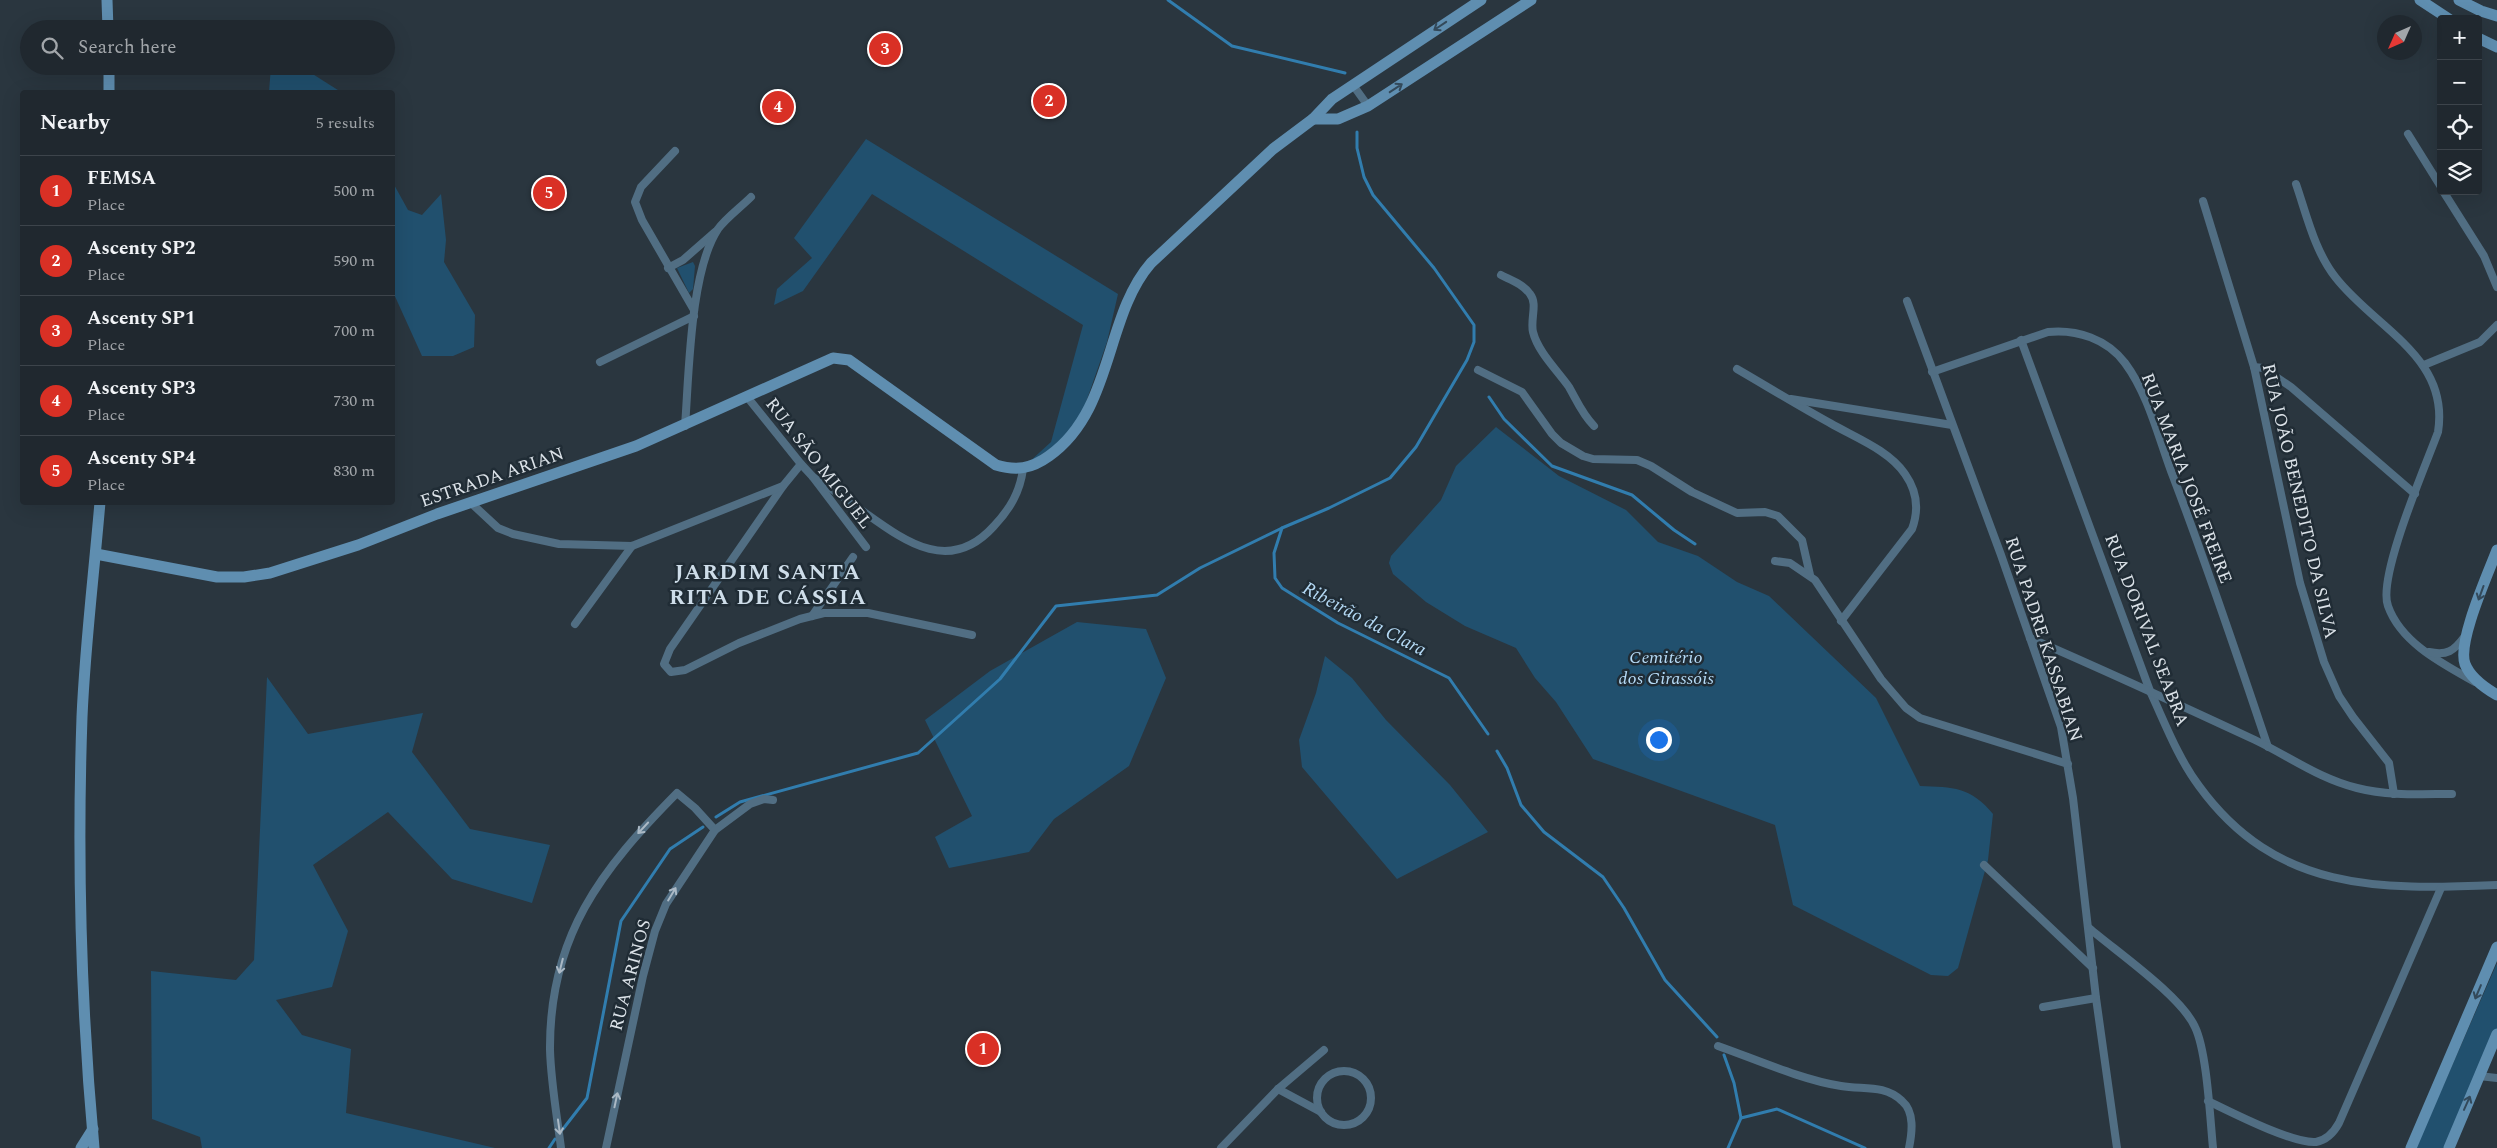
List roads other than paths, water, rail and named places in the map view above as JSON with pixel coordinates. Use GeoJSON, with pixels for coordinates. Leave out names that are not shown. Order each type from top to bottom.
{"type":"FeatureCollection","features":[{"type":"Feature","properties":{"kind":"street"},"geometry":{"type":"LineString","coordinates":[[107,0],[108,20]]}},
{"type":"Feature","properties":{"kind":"street"},"geometry":{"type":"LineString","coordinates":[[813,477],[905,540],[923,549],[940,552],[958,550],[973,544],[987,534],[1013,502],[1021,486],[1024,469],[1047,458],[1073,435],[1098,386],[1141,274],[1162,252],[1228,193],[1273,149],[1313,119],[1332,99],[1481,0]]}},
{"type":"Feature","properties":{"kind":"street"},"geometry":{"type":"LineString","coordinates":[[1313,119],[1338,119],[1368,106],[1531,0]]}},
{"type":"Feature","properties":{"kind":"street"},"geometry":{"type":"LineString","coordinates":[[2420,0],[2443,15]]}},
{"type":"Feature","properties":{"kind":"street"},"geometry":{"type":"LineString","coordinates":[[2459,0],[2480,11],[2497,16]]}},
{"type":"Feature","properties":{"kind":"street"},"geometry":{"type":"LineString","coordinates":[[2482,40],[2497,47]]}},
{"type":"Feature","properties":{"kind":"street"},"geometry":{"type":"LineString","coordinates":[[109,75],[109,90]]}},
{"type":"Feature","properties":{"kind":"street"},"geometry":{"type":"LineString","coordinates":[[1353,85],[1368,106]]}},
{"type":"Feature","properties":{"kind":"street"},"geometry":{"type":"LineString","coordinates":[[2408,134],[2437,181]]}},
{"type":"Feature","properties":{"kind":"street"},"geometry":{"type":"LineString","coordinates":[[675,151],[641,187],[635,202],[642,220],[694,313]]}},
{"type":"Feature","properties":{"kind":"street"},"geometry":{"type":"LineString","coordinates":[[2296,184],[2316,244],[2335,278],[2424,365],[2434,385],[2440,412],[2438,432],[2392,555],[2385,597],[2388,608],[2400,628],[2422,650],[2492,692]]}},
{"type":"Feature","properties":{"kind":"street"},"geometry":{"type":"LineString","coordinates":[[2446,195],[2484,256],[2497,287]]}},
{"type":"Feature","properties":{"kind":"street"},"geometry":{"type":"LineString","coordinates":[[668,268],[683,260],[751,197]]}},
{"type":"Feature","properties":{"kind":"street","name":"RUA JOÃO BENEDITO DA SILVA"},"geometry":{"type":"LineString","coordinates":[[2203,201],[2254,367],[2300,583],[2324,662],[2348,710],[2389,763],[2394,794]]}},
{"type":"Feature","properties":{"kind":"street"},"geometry":{"type":"LineString","coordinates":[[685,426],[694,313],[705,261],[718,229]]}},
{"type":"Feature","properties":{"kind":"street"},"geometry":{"type":"LineString","coordinates":[[1501,275],[1519,284],[1530,294],[1534,304],[1532,324],[1536,341],[1570,390],[1583,416],[1594,426]]}},
{"type":"Feature","properties":{"kind":"street","name":"RUA PADRE KASSABIAN"},"geometry":{"type":"LineString","coordinates":[[1907,301],[2061,727],[2068,764],[2094,968],[2096,998],[2117,1148]]}},
{"type":"Feature","properties":{"kind":"street"},"geometry":{"type":"LineString","coordinates":[[600,362],[694,313]]}},
{"type":"Feature","properties":{"kind":"street"},"geometry":{"type":"LineString","coordinates":[[2424,365],[2480,342],[2497,325]]}},
{"type":"Feature","properties":{"kind":"street","name":"RUA MARIA JOSÉ FREIRE"},"geometry":{"type":"LineString","coordinates":[[1932,372],[2048,332],[2079,332],[2112,350],[2125,362],[2135,379],[2180,494],[2268,747]]}},
{"type":"Feature","properties":{"kind":"street","name":"RUA DORIVAL SEABRA"},"geometry":{"type":"LineString","coordinates":[[2021,340],[2150,691],[2172,740],[2198,785],[2223,816],[2253,841],[2288,861],[2323,876],[2360,884],[2405,888],[2497,885]]}},
{"type":"Feature","properties":{"kind":"street","name":"ESTRADA ARIAN"},"geometry":{"type":"LineString","coordinates":[[96,554],[217,577],[244,577],[270,573],[314,560],[470,502],[592,462],[685,426],[833,358],[849,360],[996,465],[1010,469],[1024,469]]}},
{"type":"Feature","properties":{"kind":"street"},"geometry":{"type":"LineString","coordinates":[[2254,367],[2269,372],[2291,387],[2415,494]]}},
{"type":"Feature","properties":{"kind":"street"},"geometry":{"type":"LineString","coordinates":[[1737,369],[1895,463],[1908,480],[1917,504],[1917,517],[1912,528],[1841,621]]}},
{"type":"Feature","properties":{"kind":"street"},"geometry":{"type":"LineString","coordinates":[[1478,370],[1522,392],[1560,443],[1583,456],[1593,459],[1637,460],[1727,509],[1740,514],[1765,512],[1778,516],[1802,540],[1810,575],[1895,697],[1920,718],[2068,764]]}},
{"type":"Feature","properties":{"kind":"street","name":"RUA SÃO MIGUEL"},"geometry":{"type":"LineString","coordinates":[[748,398],[813,477],[866,547]]}},
{"type":"Feature","properties":{"kind":"street"},"geometry":{"type":"LineString","coordinates":[[1786,398],[1952,425]]}},
{"type":"Feature","properties":{"kind":"street"},"geometry":{"type":"LineString","coordinates":[[801,464],[783,486],[670,648],[664,664],[666,669],[677,673],[738,643],[812,616],[839,612],[868,613],[972,634]]}},
{"type":"Feature","properties":{"kind":"street"},"geometry":{"type":"LineString","coordinates":[[470,502],[498,528],[520,536],[559,544],[632,546],[783,486]]}},
{"type":"Feature","properties":{"kind":"street"},"geometry":{"type":"LineString","coordinates":[[94,1148],[80,900],[80,802],[88,619],[100,505]]}},
{"type":"Feature","properties":{"kind":"street"},"geometry":{"type":"LineString","coordinates":[[575,624],[632,546]]}},
{"type":"Feature","properties":{"kind":"street"},"geometry":{"type":"LineString","coordinates":[[2492,692],[2468,671],[2463,651],[2466,635],[2497,550]]}},
{"type":"Feature","properties":{"kind":"street"},"geometry":{"type":"LineString","coordinates":[[812,616],[853,556]]}},
{"type":"Feature","properties":{"kind":"street"},"geometry":{"type":"LineString","coordinates":[[1775,561],[1790,563],[1810,575]]}},
{"type":"Feature","properties":{"kind":"street"},"geometry":{"type":"LineString","coordinates":[[2422,650],[2449,653],[2456,648],[2466,635]]}},
{"type":"Feature","properties":{"kind":"street"},"geometry":{"type":"LineString","coordinates":[[2030,638],[2150,691],[2268,747],[2308,770],[2336,782],[2360,789],[2394,794],[2452,794]]}},
{"type":"Feature","properties":{"kind":"street"},"geometry":{"type":"LineString","coordinates":[[561,1148],[550,1050],[554,997],[563,958],[574,926],[591,893],[640,830],[677,793],[695,808],[715,830]]}},
{"type":"Feature","properties":{"kind":"street","name":"RUA ARINOS"},"geometry":{"type":"LineString","coordinates":[[606,1148],[634,1013],[655,931],[666,904],[715,830],[750,804],[764,799],[773,800]]}},
{"type":"Feature","properties":{"kind":"street"},"geometry":{"type":"LineString","coordinates":[[1984,865],[2094,968]]}},
{"type":"Feature","properties":{"kind":"street"},"geometry":{"type":"LineString","coordinates":[[2208,1102],[2275,1132],[2310,1141],[2323,1140],[2334,1131],[2441,888]]}},
{"type":"Feature","properties":{"kind":"street"},"geometry":{"type":"LineString","coordinates":[[2089,928],[2174,999],[2186,1012],[2196,1028],[2208,1102],[2213,1148]]}},
{"type":"Feature","properties":{"kind":"street"},"geometry":{"type":"LineString","coordinates":[[2411,1148],[2497,947]]}},
{"type":"Feature","properties":{"kind":"street"},"geometry":{"type":"LineString","coordinates":[[2043,1007],[2096,998]]}},
{"type":"Feature","properties":{"kind":"street"},"geometry":{"type":"LineString","coordinates":[[2449,1148],[2497,1034]]}},
{"type":"Feature","properties":{"kind":"street"},"geometry":{"type":"LineString","coordinates":[[1718,1046],[1824,1082],[1842,1086],[1870,1086],[1891,1094],[1903,1102],[1909,1113],[1912,1130],[1909,1148]]}},
{"type":"Feature","properties":{"kind":"street"},"geometry":{"type":"LineString","coordinates":[[1221,1148],[1278,1089],[1324,1050]]}},
{"type":"Feature","properties":{"kind":"street"},"geometry":{"type":"LineString","coordinates":[[1278,1089],[1321,1112],[1335,1124],[1351,1124],[1359,1121],[1365,1115],[1371,1100],[1367,1084],[1353,1073],[1344,1071],[1327,1078],[1318,1093],[1321,1112]]}},
{"type":"Feature","properties":{"kind":"street"},"geometry":{"type":"LineString","coordinates":[[2479,1076],[2496,1076]]}},
{"type":"Feature","properties":{"kind":"street"},"geometry":{"type":"LineString","coordinates":[[81,1148],[93,1129]]}},
{"type":"Feature","properties":{"kind":"street"},"geometry":{"type":"LineString","coordinates":[[2323,1140],[2327,1148]]}},
{"type":"Feature","properties":{"kind":"waterway"},"geometry":{"type":"LineString","coordinates":[[1168,0],[1232,46],[1345,73]]}},
{"type":"Feature","properties":{"kind":"waterway","name":"Ribeirão da Clara"},"geometry":{"type":"LineString","coordinates":[[1357,132],[1357,148],[1364,177],[1373,195],[1434,268],[1474,325],[1474,342],[1467,360],[1416,447],[1390,478],[1329,508],[1282,528],[1274,553],[1275,578],[1282,588],[1338,623],[1449,678],[1488,734]]}},
{"type":"Feature","properties":{"kind":"waterway"},"geometry":{"type":"LineString","coordinates":[[1489,397],[1504,419],[1552,466],[1632,495],[1674,530],[1695,544]]}},
{"type":"Feature","properties":{"kind":"waterway"},"geometry":{"type":"LineString","coordinates":[[716,817],[740,802],[918,753],[1000,679],[1056,606],[1157,595],[1200,568],[1282,528]]}},
{"type":"Feature","properties":{"kind":"waterway","name":"Ribeirão da Clara"},"geometry":{"type":"LineString","coordinates":[[1497,751],[1507,768],[1521,805],[1544,832],[1603,877],[1624,908],[1665,980],[1717,1037]]}},
{"type":"Feature","properties":{"kind":"waterway"},"geometry":{"type":"LineString","coordinates":[[563,1129],[587,1098],[621,921],[670,849],[703,827]]}},
{"type":"Feature","properties":{"kind":"waterway","name":"Ribeirão da Clara"},"geometry":{"type":"LineString","coordinates":[[1724,1055],[1734,1083],[1741,1118],[1777,1109],[1865,1148]]}},
{"type":"Feature","properties":{"kind":"waterway","name":"Ribeirão da Clara"},"geometry":{"type":"LineString","coordinates":[[1728,1148],[1741,1118]]}},
{"type":"Feature","properties":{"kind":"waterway"},"geometry":{"type":"LineString","coordinates":[[549,1148],[555,1139]]}},
{"type":"Feature","properties":{"kind":"place","name":"Ascenty SP1"},"geometry":{"type":"Point","coordinates":[885,49]}},
{"type":"Feature","properties":{"kind":"place","name":"Ascenty SP2"},"geometry":{"type":"Point","coordinates":[1049,101]}},
{"type":"Feature","properties":{"kind":"place","name":"Ascenty SP3"},"geometry":{"type":"Point","coordinates":[778,107]}},
{"type":"Feature","properties":{"kind":"place","name":"Ascenty SP4"},"geometry":{"type":"Point","coordinates":[549,193]}},
{"type":"Feature","properties":{"kind":"place","name":"FEMSA"},"geometry":{"type":"Point","coordinates":[983,1049]}},
{"type":"Feature","properties":{"kind":"district","name":"JARDIM SANTA RITA DE CÁSSIA"},"geometry":{"type":"Point","coordinates":[768,584]}},
{"type":"Feature","properties":{"kind":"park label","name":"Cemitério dos Girassóis"},"geometry":{"type":"Point","coordinates":[1666,668]}}]}
